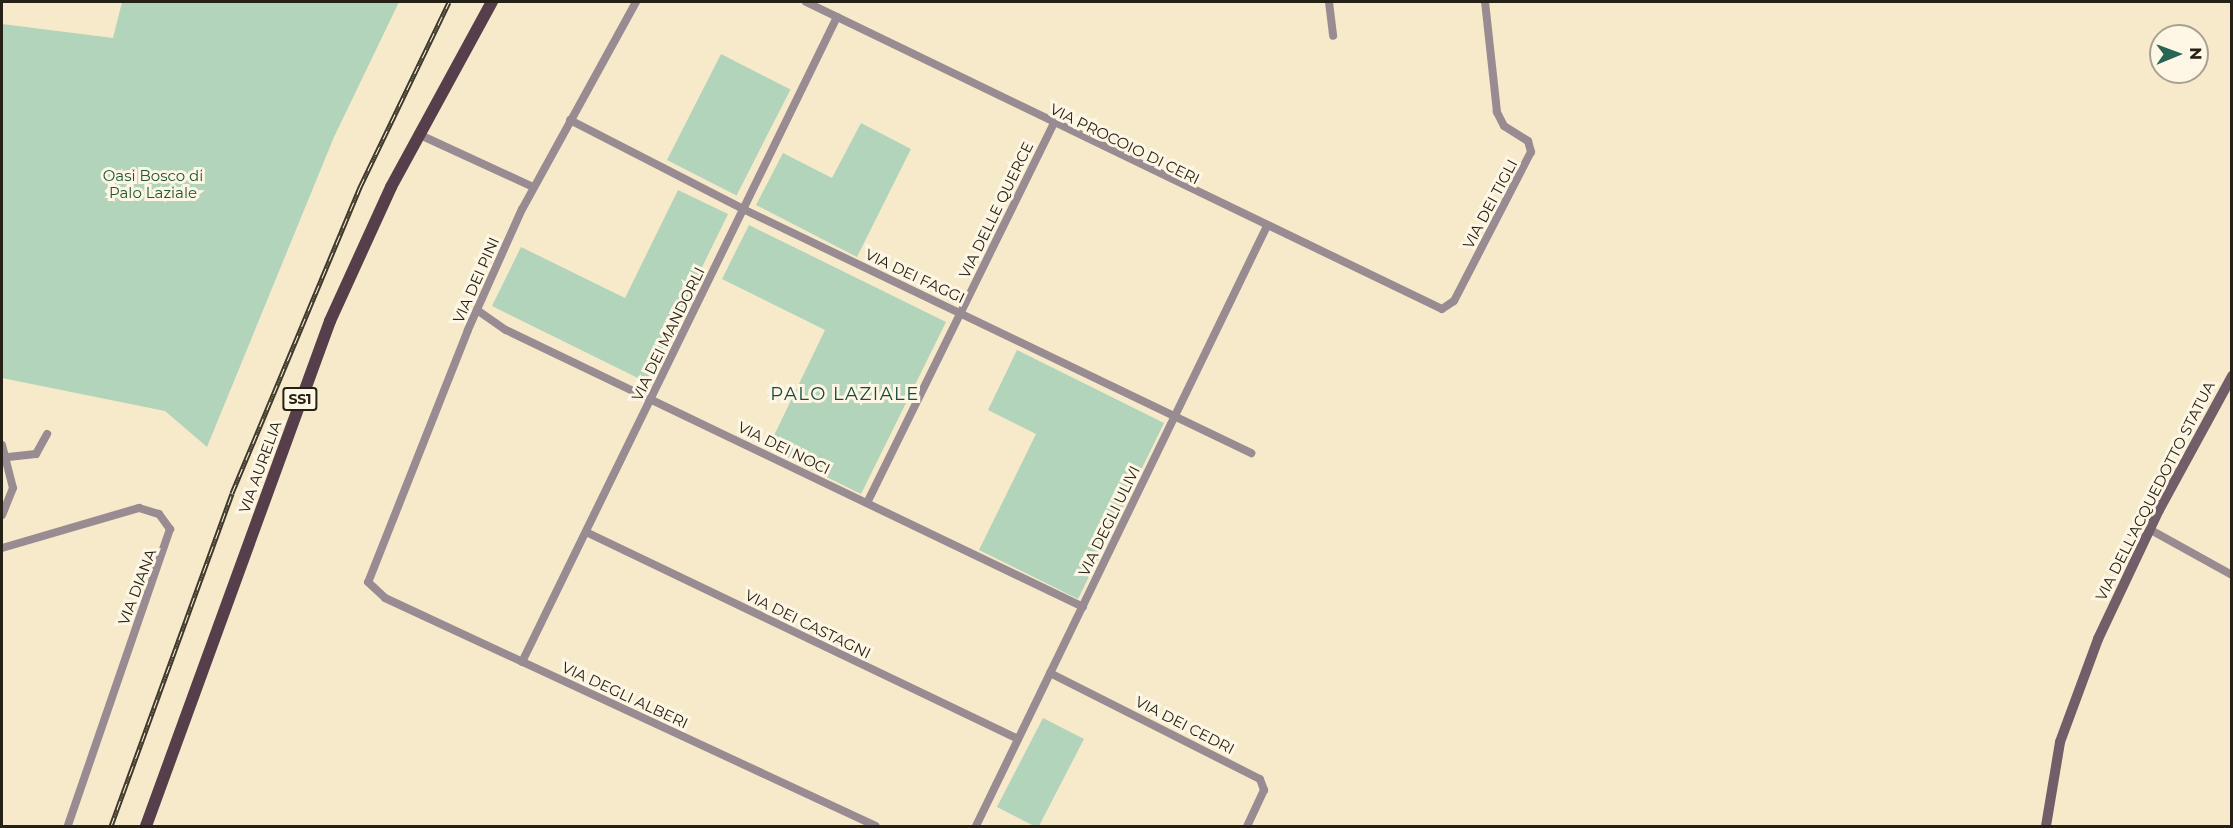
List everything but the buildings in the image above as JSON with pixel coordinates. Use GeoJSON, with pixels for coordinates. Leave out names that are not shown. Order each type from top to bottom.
{"type":"FeatureCollection","features":[{"type":"Feature","properties":{"kind":"main road","name":"VIA AURELIA"},"geometry":{"type":"LineString","coordinates":[[146,826],[316,357],[369,233],[418,134],[492,2]]}},
{"type":"Feature","properties":{"kind":"street","name":"VIA DEI PINI"},"geometry":{"type":"LineString","coordinates":[[368,582],[477,310],[533,187],[636,2]]}},
{"type":"Feature","properties":{"kind":"street","name":"VIA PROCOIO DI CERI"},"geometry":{"type":"LineString","coordinates":[[806,2],[1434,308]]}},
{"type":"Feature","properties":{"kind":"street"},"geometry":{"type":"LineString","coordinates":[[1329,2],[1333,36]]}},
{"type":"Feature","properties":{"kind":"street","name":"VIA DEI TIGLI"},"geometry":{"type":"LineString","coordinates":[[1434,308],[1445,308],[1454,301],[1531,152],[1528,141],[1504,126],[1497,112],[1485,2]]}},
{"type":"Feature","properties":{"kind":"street","name":"VIA DEI MANDORLI"},"geometry":{"type":"LineString","coordinates":[[522,662],[837,17]]}},
{"type":"Feature","properties":{"kind":"street","name":"VIA DEI FAGGI"},"geometry":{"type":"LineString","coordinates":[[570,120],[743,209],[1251,453]]}},
{"type":"Feature","properties":{"kind":"street","name":"VIA DELLE QUERCE"},"geometry":{"type":"LineString","coordinates":[[867,503],[1054,123]]}},
{"type":"Feature","properties":{"kind":"street"},"geometry":{"type":"LineString","coordinates":[[418,134],[533,187]]}},
{"type":"Feature","properties":{"kind":"street","name":"VIA DEGLI ULIVI"},"geometry":{"type":"LineString","coordinates":[[976,826],[1266,228]]}},
{"type":"Feature","properties":{"kind":"street","name":"VIA DEI NOCI"},"geometry":{"type":"LineString","coordinates":[[477,310],[506,330],[1083,607]]}},
{"type":"Feature","properties":{"kind":"street","name":"VIA DELL'ACQUEDOTTO STATUA"},"geometry":{"type":"LineString","coordinates":[[2046,826],[2055,764],[2071,710],[2149,529],[2232,376]]}},
{"type":"Feature","properties":{"kind":"street"},"geometry":{"type":"LineString","coordinates":[[8,458],[33,455],[47,434]]}},
{"type":"Feature","properties":{"kind":"street"},"geometry":{"type":"LineString","coordinates":[[2,445],[8,458],[13,492],[2,515]]}},
{"type":"Feature","properties":{"kind":"street","name":"VIA DIANA"},"geometry":{"type":"LineString","coordinates":[[2,548],[138,508],[159,514],[170,529],[68,826]]}},
{"type":"Feature","properties":{"kind":"street"},"geometry":{"type":"LineString","coordinates":[[2149,529],[2232,575]]}},
{"type":"Feature","properties":{"kind":"street","name":"VIA DEI CASTAGNI"},"geometry":{"type":"LineString","coordinates":[[586,532],[1018,739]]}},
{"type":"Feature","properties":{"kind":"street","name":"VIA DEGLI ALBERI"},"geometry":{"type":"LineString","coordinates":[[368,582],[384,598],[876,826]]}},
{"type":"Feature","properties":{"kind":"street","name":"VIA DEI CEDRI"},"geometry":{"type":"LineString","coordinates":[[1050,673],[1260,778],[1264,793],[1247,826]]}},
{"type":"Feature","properties":{"kind":"green space","name":"Oasi Bosco di Palo Laziale"},"geometry":{"type":"Polygon","coordinates":[[[122,2],[399,2],[334,137],[207,447],[165,411],[2,378],[2,24],[113,38],[122,2]]]}},
{"type":"Feature","properties":{"kind":"green space"},"geometry":{"type":"Polygon","coordinates":[[[721,54],[790,89],[736,195],[667,160],[721,54]]]}},
{"type":"Feature","properties":{"kind":"green space"},"geometry":{"type":"Polygon","coordinates":[[[861,123],[911,149],[857,257],[756,205],[783,153],[832,178],[861,123]]]}},
{"type":"Feature","properties":{"kind":"green space"},"geometry":{"type":"Polygon","coordinates":[[[678,190],[728,214],[646,382],[492,306],[521,247],[625,298],[678,190]]]}},
{"type":"Feature","properties":{"kind":"green space"},"geometry":{"type":"Polygon","coordinates":[[[749,225],[946,322],[861,494],[768,448],[825,330],[722,279],[749,225]]]}},
{"type":"Feature","properties":{"kind":"green space"},"geometry":{"type":"Polygon","coordinates":[[[1017,350],[1164,423],[1078,599],[979,550],[1036,434],[988,410],[1017,350]]]}},
{"type":"Feature","properties":{"kind":"green space"},"geometry":{"type":"Polygon","coordinates":[[[1043,718],[1084,739],[1039,826],[1034,826],[997,807],[1043,718]]]}},
{"type":"Feature","properties":{"kind":"railway"},"geometry":{"type":"LineString","coordinates":[[111,826],[232,493],[360,187],[449,2]]}},
{"type":"Feature","properties":{"kind":"district","name":"PALO LAZIALE"},"geometry":{"type":"Point","coordinates":[845,394]}}]}
